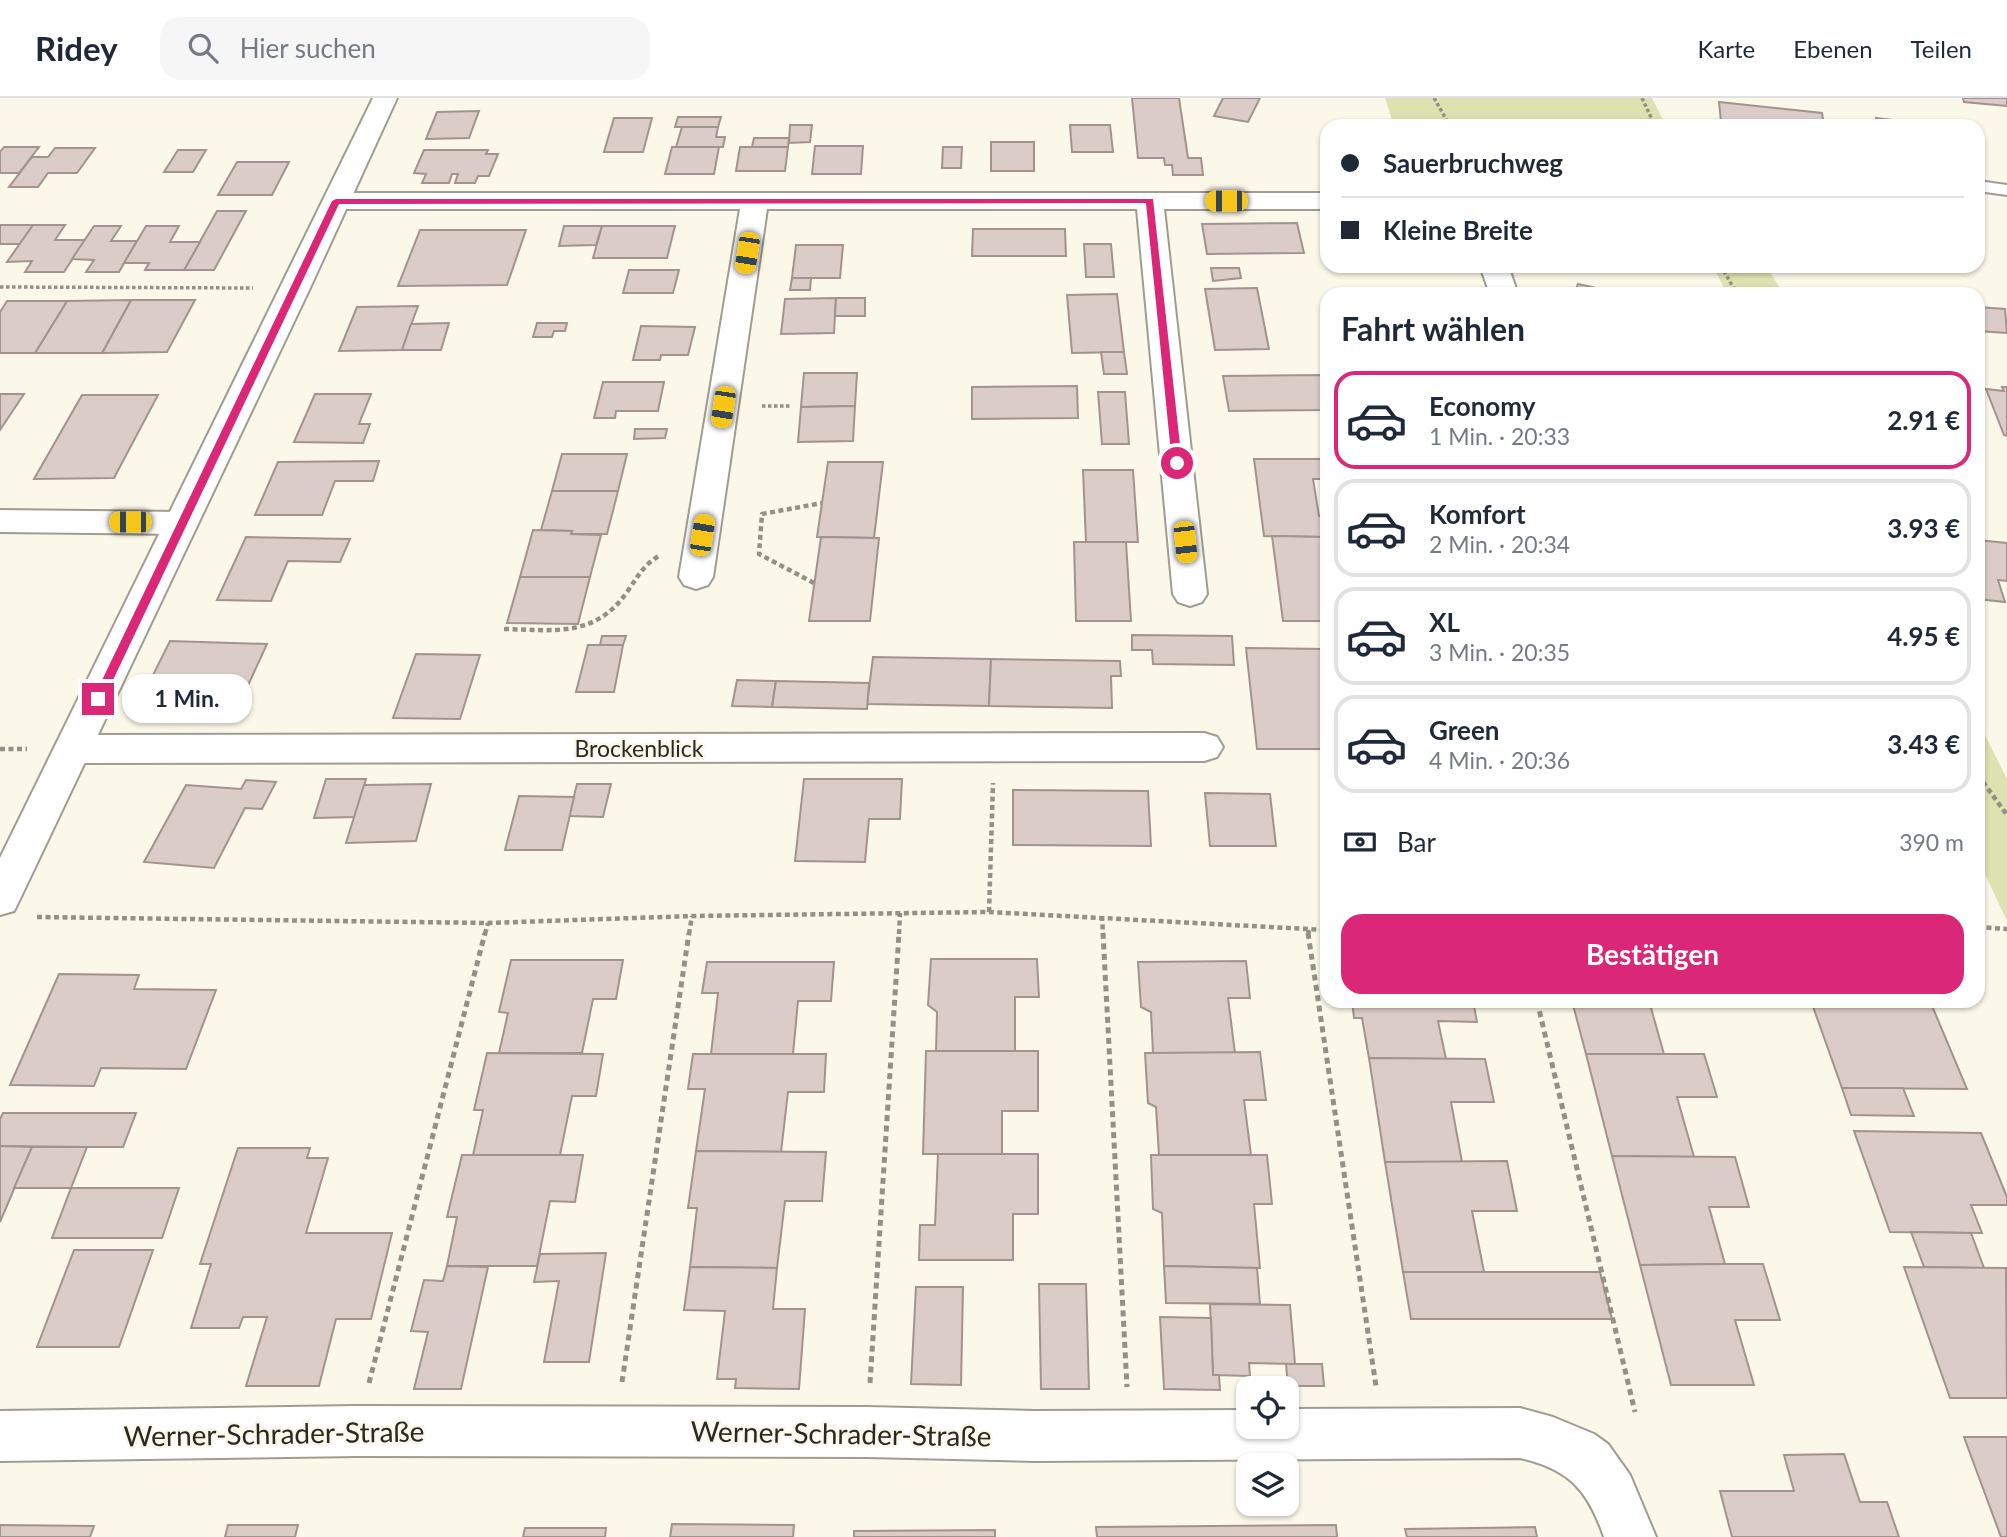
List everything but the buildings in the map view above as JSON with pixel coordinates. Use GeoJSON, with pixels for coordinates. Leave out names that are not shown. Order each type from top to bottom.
{"type":"FeatureCollection","features":[{"type":"Feature","properties":{"kind":"street"},"geometry":{"type":"LineString","coordinates":[[0,899],[385,98]]}},
{"type":"Feature","properties":{"kind":"street"},"geometry":{"type":"LineString","coordinates":[[336,201],[1320,201]]}},
{"type":"Feature","properties":{"kind":"street"},"geometry":{"type":"LineString","coordinates":[[696,577],[755,201]]}},
{"type":"Feature","properties":{"kind":"street"},"geometry":{"type":"LineString","coordinates":[[1150,201],[1190,594]]}},
{"type":"Feature","properties":{"kind":"street"},"geometry":{"type":"LineString","coordinates":[[0,521],[182,523]]}},
{"type":"Feature","properties":{"kind":"street","name":"Brockenblick"},"geometry":{"type":"LineString","coordinates":[[74,749],[1204,747]]}},
{"type":"Feature","properties":{"kind":"street","name":"Werner-Schrader-Straße"},"geometry":{"type":"LineString","coordinates":[[0,1436],[356,1431],[867,1432],[1129,1436],[1520,1433],[1554,1441],[1586,1458],[1608,1488],[1630,1537]]}},
{"type":"Feature","properties":{"kind":"lane"},"geometry":{"type":"LineString","coordinates":[[1985,187],[2007,190]]}},
{"type":"Feature","properties":{"kind":"path"},"geometry":{"type":"LineString","coordinates":[[1434,98],[1446,119]]}},
{"type":"Feature","properties":{"kind":"path"},"geometry":{"type":"LineString","coordinates":[[1642,98],[1652,119]]}},
{"type":"Feature","properties":{"kind":"path"},"geometry":{"type":"LineString","coordinates":[[0,287],[296,288]]}},
{"type":"Feature","properties":{"kind":"path"},"geometry":{"type":"LineString","coordinates":[[755,406],[792,406]]}},
{"type":"Feature","properties":{"kind":"path"},"geometry":{"type":"LineString","coordinates":[[814,583],[759,554],[762,514],[822,503]]}},
{"type":"Feature","properties":{"kind":"path"},"geometry":{"type":"LineString","coordinates":[[504,629],[589,627],[604,619],[627,592],[639,569],[651,560],[681,549],[702,535]]}},
{"type":"Feature","properties":{"kind":"path"},"geometry":{"type":"LineString","coordinates":[[989,912],[993,747]]}},
{"type":"Feature","properties":{"kind":"path"},"geometry":{"type":"LineString","coordinates":[[1985,785],[2007,815]]}},
{"type":"Feature","properties":{"kind":"path"},"geometry":{"type":"LineString","coordinates":[[34,917],[488,923],[692,916],[989,912],[1102,916],[1320,930]]}},
{"type":"Feature","properties":{"kind":"path"},"geometry":{"type":"LineString","coordinates":[[867,1432],[900,913]]}},
{"type":"Feature","properties":{"kind":"path"},"geometry":{"type":"LineString","coordinates":[[614,1432],[692,916]]}},
{"type":"Feature","properties":{"kind":"path"},"geometry":{"type":"LineString","coordinates":[[1102,916],[1129,1436]]}},
{"type":"Feature","properties":{"kind":"path"},"geometry":{"type":"LineString","coordinates":[[356,1431],[488,923]]}},
{"type":"Feature","properties":{"kind":"path"},"geometry":{"type":"LineString","coordinates":[[1985,927],[2007,929]]}},
{"type":"Feature","properties":{"kind":"path"},"geometry":{"type":"LineString","coordinates":[[1308,930],[1383,1433]]}},
{"type":"Feature","properties":{"kind":"path"},"geometry":{"type":"LineString","coordinates":[[1539,1008],[1635,1412]]}},
{"type":"Feature","properties":{"kind":"green space"},"geometry":{"type":"Polygon","coordinates":[[[1385,98],[1652,98],[1662,119],[1392,119],[1385,98]]]}},
{"type":"Feature","properties":{"kind":"green space"},"geometry":{"type":"Polygon","coordinates":[[[1716,273],[1770,273],[1779,287],[1724,287],[1716,273]]]}},
{"type":"Feature","properties":{"kind":"green space"},"geometry":{"type":"Polygon","coordinates":[[[1985,735],[2007,779],[2007,921],[1985,874],[1985,735]]]}},
{"type":"Feature","properties":{"kind":"route"},"geometry":{"type":"LineString","coordinates":[[98,699],[336,201],[1150,201],[1177,463]]}}]}
